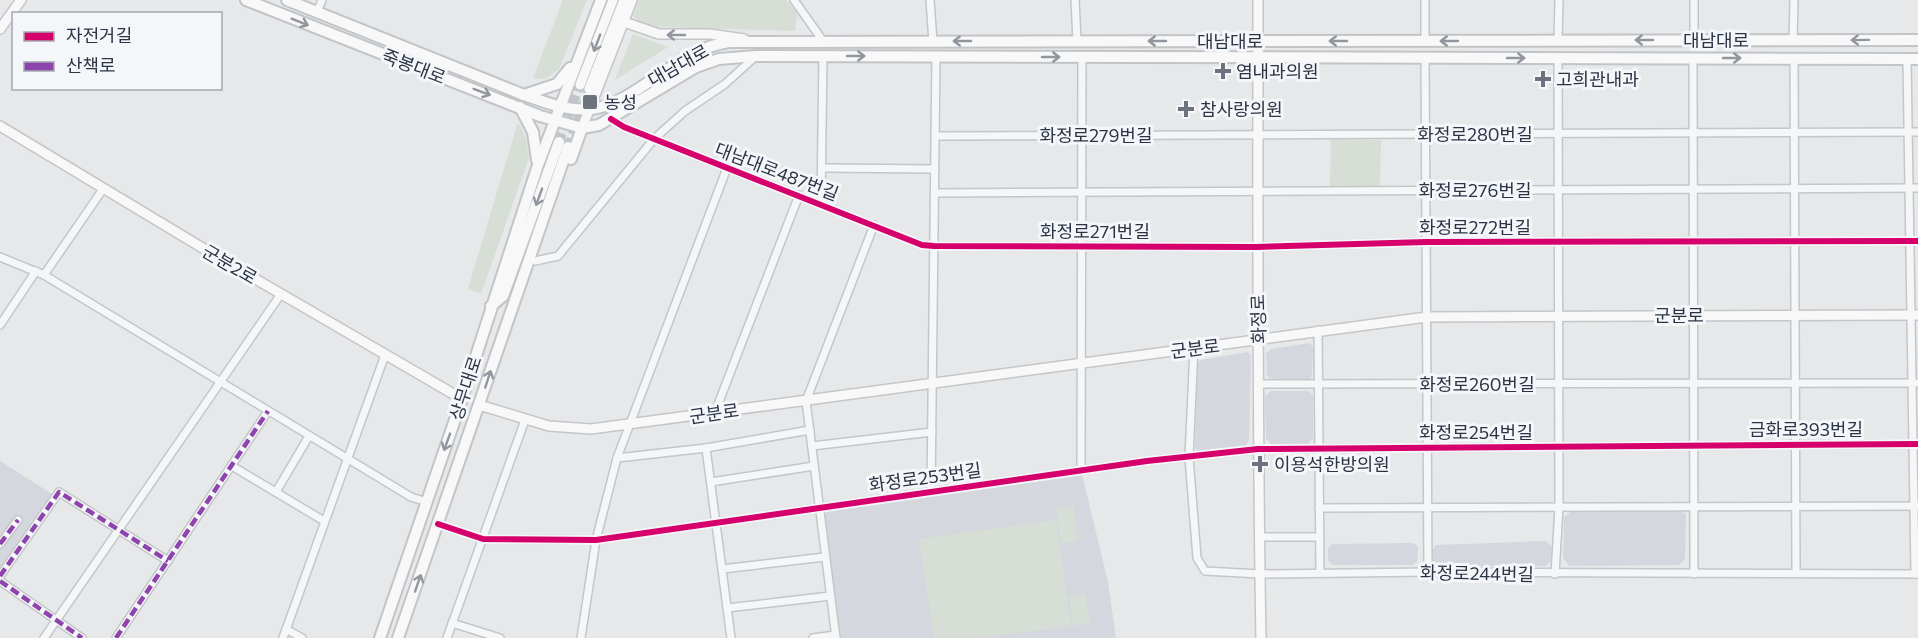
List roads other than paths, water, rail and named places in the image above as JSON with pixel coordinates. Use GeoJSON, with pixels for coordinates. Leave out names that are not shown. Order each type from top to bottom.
{"type":"FeatureCollection","features":[{"type":"Feature","properties":{"kind":"main road","name":"죽봉대로"},"geometry":{"type":"LineString","coordinates":[[246,0],[553,120],[582,128]]}},
{"type":"Feature","properties":{"kind":"main road","name":"죽봉대로"},"geometry":{"type":"LineString","coordinates":[[287,0],[524,95],[559,106]]}},
{"type":"Feature","properties":{"kind":"main road"},"geometry":{"type":"LineString","coordinates":[[491,306],[553,120],[601,0]]}},
{"type":"Feature","properties":{"kind":"main road","name":"대남대로"},"geometry":{"type":"LineString","coordinates":[[559,106],[590,109],[617,100],[688,56],[716,44],[755,42],[1918,40]]}},
{"type":"Feature","properties":{"kind":"main road"},"geometry":{"type":"LineString","coordinates":[[524,95],[557,84],[579,55]]}},
{"type":"Feature","properties":{"kind":"main road","name":"대남대로"},"geometry":{"type":"LineString","coordinates":[[582,128],[611,119],[696,67],[719,59],[756,56],[1912,59]]}},
{"type":"Feature","properties":{"kind":"main road"},"geometry":{"type":"LineString","coordinates":[[520,107],[533,132],[538,165]]}},
{"type":"Feature","properties":{"kind":"main road"},"geometry":{"type":"LineString","coordinates":[[513,302],[521,294],[535,261],[582,128]]}},
{"type":"Feature","properties":{"kind":"main road","name":"상무대로"},"geometry":{"type":"LineString","coordinates":[[380,638],[462,399],[491,306],[503,296],[563,144],[479,405],[398,638]]}},
{"type":"Feature","properties":{"kind":"street"},"geometry":{"type":"LineString","coordinates":[[317,12],[322,0]]}},
{"type":"Feature","properties":{"kind":"street"},"geometry":{"type":"LineString","coordinates":[[613,0],[584,87],[624,0]]}},
{"type":"Feature","properties":{"kind":"street"},"geometry":{"type":"LineString","coordinates":[[582,128],[632,0]]}},
{"type":"Feature","properties":{"kind":"street"},"geometry":{"type":"LineString","coordinates":[[794,0],[823,41]]}},
{"type":"Feature","properties":{"kind":"street"},"geometry":{"type":"LineString","coordinates":[[930,0],[933,42]]}},
{"type":"Feature","properties":{"kind":"street"},"geometry":{"type":"LineString","coordinates":[[1074,0],[1077,41]]}},
{"type":"Feature","properties":{"kind":"street","name":"화정로"},"geometry":{"type":"LineString","coordinates":[[1258,0],[1256,247],[1260,339],[1258,449],[1261,638]]}},
{"type":"Feature","properties":{"kind":"street"},"geometry":{"type":"LineString","coordinates":[[1425,0],[1425,41]]}},
{"type":"Feature","properties":{"kind":"street"},"geometry":{"type":"LineString","coordinates":[[1558,0],[1558,41]]}},
{"type":"Feature","properties":{"kind":"street"},"geometry":{"type":"LineString","coordinates":[[1694,0],[1694,40]]}},
{"type":"Feature","properties":{"kind":"street"},"geometry":{"type":"LineString","coordinates":[[1793,41],[1794,0]]}},
{"type":"Feature","properties":{"kind":"street"},"geometry":{"type":"LineString","coordinates":[[0,29],[12,12]]}},
{"type":"Feature","properties":{"kind":"street"},"geometry":{"type":"LineString","coordinates":[[624,22],[659,34],[710,34],[755,42]]}},
{"type":"Feature","properties":{"kind":"street"},"geometry":{"type":"LineString","coordinates":[[535,261],[558,256],[654,139],[685,111],[725,84],[756,56]]}},
{"type":"Feature","properties":{"kind":"street"},"geometry":{"type":"LineString","coordinates":[[821,204],[823,56]]}},
{"type":"Feature","properties":{"kind":"street"},"geometry":{"type":"LineString","coordinates":[[931,492],[936,56]]}},
{"type":"Feature","properties":{"kind":"street"},"geometry":{"type":"LineString","coordinates":[[1081,470],[1082,57]]}},
{"type":"Feature","properties":{"kind":"street"},"geometry":{"type":"LineString","coordinates":[[1425,58],[1428,572]]}},
{"type":"Feature","properties":{"kind":"street"},"geometry":{"type":"LineString","coordinates":[[1555,573],[1559,507],[1558,58]]}},
{"type":"Feature","properties":{"kind":"street"},"geometry":{"type":"LineString","coordinates":[[1693,58],[1694,574]]}},
{"type":"Feature","properties":{"kind":"street"},"geometry":{"type":"LineString","coordinates":[[1794,59],[1796,572]]}},
{"type":"Feature","properties":{"kind":"street"},"geometry":{"type":"LineString","coordinates":[[1912,59],[1908,132],[1914,188],[1916,574]]}},
{"type":"Feature","properties":{"kind":"street","name":"대남대로487번길"},"geometry":{"type":"LineString","coordinates":[[611,119],[624,127],[922,245],[934,246]]}},
{"type":"Feature","properties":{"kind":"street","name":"군분2로"},"geometry":{"type":"LineString","coordinates":[[0,126],[103,189],[462,399]]}},
{"type":"Feature","properties":{"kind":"street","name":"화정로280번길"},"geometry":{"type":"LineString","coordinates":[[1257,135],[1918,132]]}},
{"type":"Feature","properties":{"kind":"street","name":"화정로279번길"},"geometry":{"type":"LineString","coordinates":[[936,136],[1257,135]]}},
{"type":"Feature","properties":{"kind":"street"},"geometry":{"type":"LineString","coordinates":[[580,638],[597,540],[617,458],[727,168]]}},
{"type":"Feature","properties":{"kind":"street"},"geometry":{"type":"LineString","coordinates":[[823,168],[934,169]]}},
{"type":"Feature","properties":{"kind":"street","name":"화정로276번길"},"geometry":{"type":"LineString","coordinates":[[935,193],[1914,188]]}},
{"type":"Feature","properties":{"kind":"street"},"geometry":{"type":"LineString","coordinates":[[44,275],[103,189]]}},
{"type":"Feature","properties":{"kind":"street"},"geometry":{"type":"LineString","coordinates":[[715,412],[799,195]]}},
{"type":"Feature","properties":{"kind":"street"},"geometry":{"type":"LineString","coordinates":[[813,638],[835,637],[806,401],[874,225]]}},
{"type":"Feature","properties":{"kind":"street","name":"화정로272번길"},"geometry":{"type":"LineString","coordinates":[[1256,247],[1426,242],[1914,241]]}},
{"type":"Feature","properties":{"kind":"street","name":"화정로271번길"},"geometry":{"type":"LineString","coordinates":[[934,246],[1256,247]]}},
{"type":"Feature","properties":{"kind":"street"},"geometry":{"type":"LineString","coordinates":[[0,256],[44,275],[411,497],[427,502]]}},
{"type":"Feature","properties":{"kind":"street"},"geometry":{"type":"LineString","coordinates":[[0,325],[36,271]]}},
{"type":"Feature","properties":{"kind":"street"},"geometry":{"type":"LineString","coordinates":[[44,638],[222,383],[281,294]]}},
{"type":"Feature","properties":{"kind":"street","name":"군분로"},"geometry":{"type":"LineString","coordinates":[[479,405],[525,420],[572,429],[629,424],[932,385],[1427,316],[1915,315]]}},
{"type":"Feature","properties":{"kind":"street"},"geometry":{"type":"LineString","coordinates":[[1318,330],[1320,573]]}},
{"type":"Feature","properties":{"kind":"street","name":"화정로244번길"},"geometry":{"type":"LineString","coordinates":[[1194,348],[1189,457],[1199,564],[1205,571],[1260,574],[1428,572],[1916,574]]}},
{"type":"Feature","properties":{"kind":"street"},"geometry":{"type":"LineString","coordinates":[[283,638],[385,355]]}},
{"type":"Feature","properties":{"kind":"street","name":"화정로260번길"},"geometry":{"type":"LineString","coordinates":[[1260,384],[1915,383]]}},
{"type":"Feature","properties":{"kind":"street"},"geometry":{"type":"LineString","coordinates":[[116,638],[268,411]]}},
{"type":"Feature","properties":{"kind":"street"},"geometry":{"type":"LineString","coordinates":[[447,638],[525,420]]}},
{"type":"Feature","properties":{"kind":"street"},"geometry":{"type":"LineString","coordinates":[[617,458],[706,448],[810,430]]}},
{"type":"Feature","properties":{"kind":"street"},"geometry":{"type":"LineString","coordinates":[[812,446],[932,432]]}},
{"type":"Feature","properties":{"kind":"street"},"geometry":{"type":"LineString","coordinates":[[276,492],[309,436]]}},
{"type":"Feature","properties":{"kind":"street","name":"금화로393번길"},"geometry":{"type":"LineString","coordinates":[[1693,445],[1916,444]]}},
{"type":"Feature","properties":{"kind":"street","name":"화정로254번길"},"geometry":{"type":"LineString","coordinates":[[1258,449],[1693,445]]}},
{"type":"Feature","properties":{"kind":"street"},"geometry":{"type":"LineString","coordinates":[[706,448],[731,638]]}},
{"type":"Feature","properties":{"kind":"street","name":"화정로253번길"},"geometry":{"type":"LineString","coordinates":[[438,524],[483,539],[597,540],[1081,470],[1258,449]]}},
{"type":"Feature","properties":{"kind":"street"},"geometry":{"type":"LineString","coordinates":[[232,466],[324,521]]}},
{"type":"Feature","properties":{"kind":"street"},"geometry":{"type":"LineString","coordinates":[[711,482],[814,466]]}},
{"type":"Feature","properties":{"kind":"street"},"geometry":{"type":"LineString","coordinates":[[82,638],[0,578],[59,492],[168,561]]}},
{"type":"Feature","properties":{"kind":"street"},"geometry":{"type":"LineString","coordinates":[[1319,508],[1916,506]]}},
{"type":"Feature","properties":{"kind":"street"},"geometry":{"type":"LineString","coordinates":[[0,544],[18,520]]}},
{"type":"Feature","properties":{"kind":"street"},"geometry":{"type":"LineString","coordinates":[[1259,537],[1319,537]]}},
{"type":"Feature","properties":{"kind":"street"},"geometry":{"type":"LineString","coordinates":[[722,569],[825,557]]}},
{"type":"Feature","properties":{"kind":"street"},"geometry":{"type":"LineString","coordinates":[[727,608],[830,596]]}},
{"type":"Feature","properties":{"kind":"street"},"geometry":{"type":"LineString","coordinates":[[452,623],[500,638]]}},
{"type":"Feature","properties":{"kind":"street"},"geometry":{"type":"LineString","coordinates":[[286,629],[302,638]]}},
{"type":"Feature","properties":{"kind":"tunnel"},"geometry":{"type":"LineString","coordinates":[[559,142],[580,85]]}},
{"type":"Feature","properties":{"kind":"tunnel"},"geometry":{"type":"LineString","coordinates":[[568,147],[589,89]]}},
{"type":"Feature","properties":{"kind":"place","name":"염내과의원"},"geometry":{"type":"Point","coordinates":[1223,71]}},
{"type":"Feature","properties":{"kind":"place","name":"고희관내과"},"geometry":{"type":"Point","coordinates":[1543,79]}},
{"type":"Feature","properties":{"kind":"place","name":"농성"},"geometry":{"type":"Point","coordinates":[590,102]}},
{"type":"Feature","properties":{"kind":"place","name":"참사랑의원"},"geometry":{"type":"Point","coordinates":[1186,109]}},
{"type":"Feature","properties":{"kind":"place","name":"이용석한방의원"},"geometry":{"type":"Point","coordinates":[1260,464]}}]}
